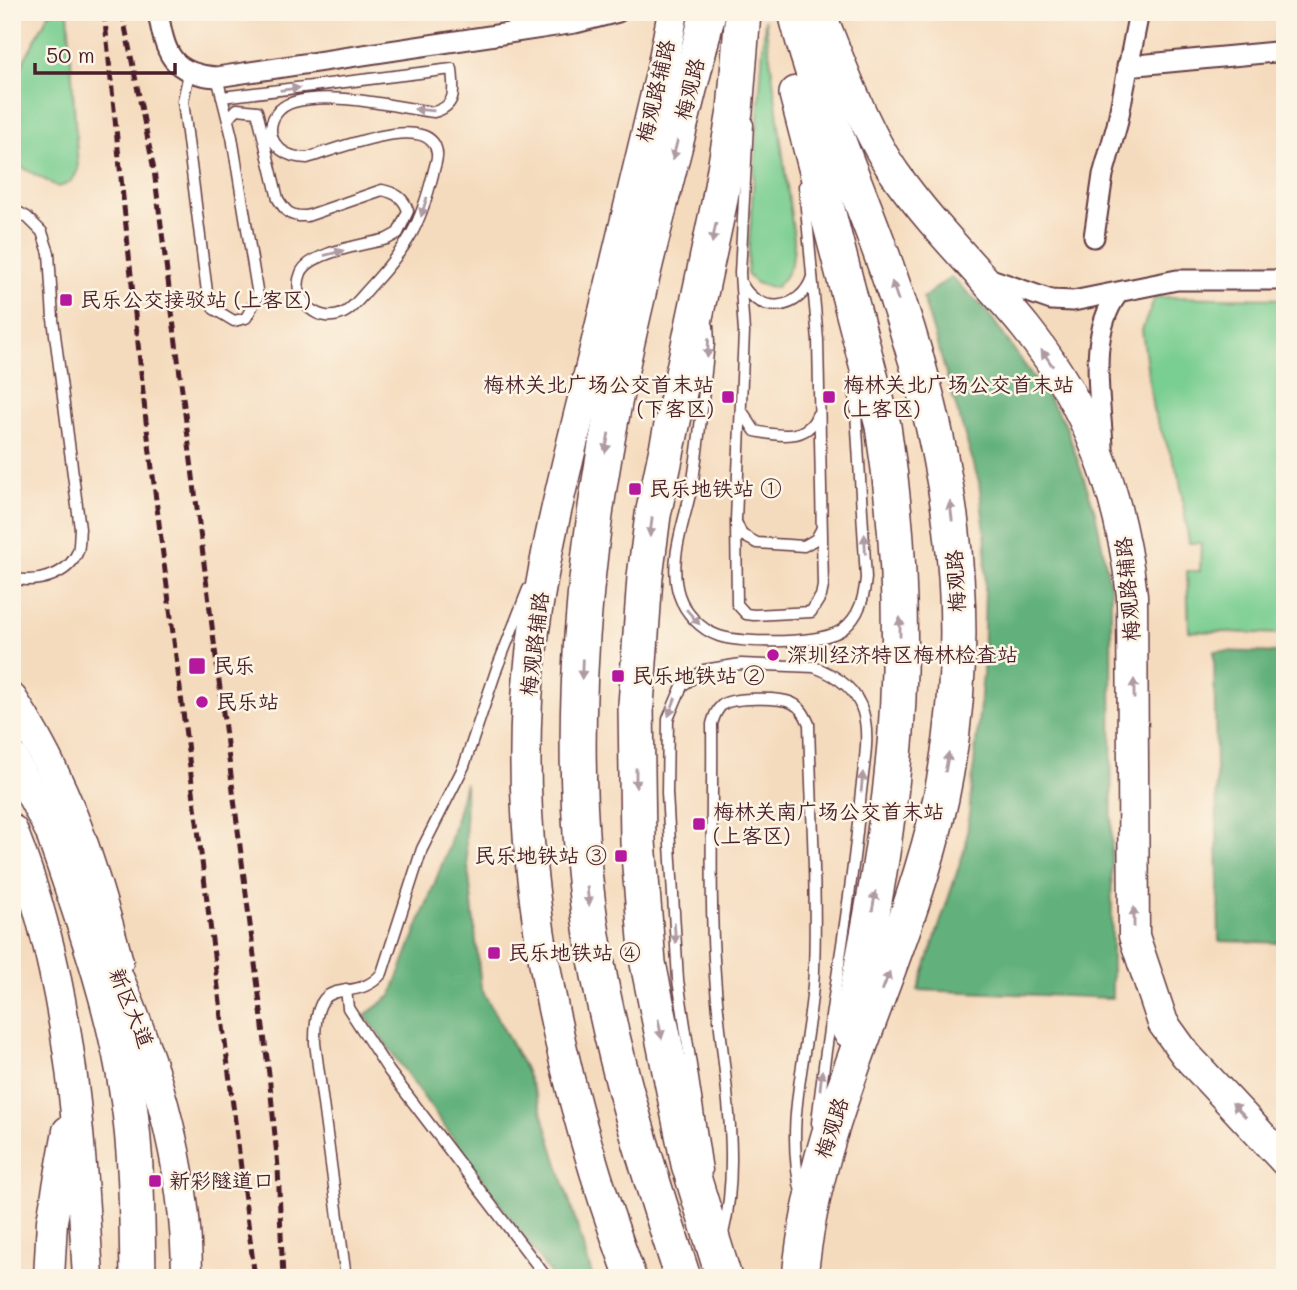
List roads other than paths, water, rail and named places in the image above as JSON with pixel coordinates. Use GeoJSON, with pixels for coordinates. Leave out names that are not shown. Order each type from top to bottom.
{"type":"FeatureCollection","features":[{"type":"Feature","properties":{"kind":"highway","name":"梅观路"},"geometry":{"type":"LineString","coordinates":[[683,1278],[640,1145],[596,958],[582,819],[580,718],[584,626],[610,427],[708,12]]}},
{"type":"Feature","properties":{"kind":"highway"},"geometry":{"type":"LineString","coordinates":[[721,1265],[689,1164],[653,988],[642,902],[636,784],[639,642],[653,515],[705,280],[735,110],[743,12]]}},
{"type":"Feature","properties":{"kind":"highway"},"geometry":{"type":"LineString","coordinates":[[790,12],[797,102],[830,274],[883,426],[891,476],[900,597],[900,654],[894,758],[886,832],[835,1113]]}},
{"type":"Feature","properties":{"kind":"highway","name":"梅观路"},"geometry":{"type":"LineString","coordinates":[[796,12],[822,105],[883,257],[921,370],[946,475],[958,572],[957,682],[941,797],[929,850],[890,973],[835,1113],[807,1221],[800,1278]]}},
{"type":"Feature","properties":{"kind":"highway"},"geometry":{"type":"LineString","coordinates":[[55,837],[106,997],[128,1097],[134,1155],[138,1278]]}},
{"type":"Feature","properties":{"kind":"main road","name":"梅观路辅路"},"geometry":{"type":"LineString","coordinates":[[631,1278],[577,1109],[549,980],[530,849],[527,701],[531,655],[549,552],[673,12]]}},
{"type":"Feature","properties":{"kind":"main road","name":"梅观路辅路"},"geometry":{"type":"LineString","coordinates":[[820,12],[872,133],[894,173],[1027,329],[1065,383],[1087,421],[1104,464],[1127,546],[1132,595],[1134,936],[1163,1023],[1186,1055],[1285,1161]]}},
{"type":"Feature","properties":{"kind":"main road"},"geometry":{"type":"LineString","coordinates":[[12,699],[43,750],[73,812],[97,883],[127,996]]}},
{"type":"Feature","properties":{"kind":"main road","name":"新区大道"},"geometry":{"type":"LineString","coordinates":[[12,757],[55,837],[127,996],[169,1120],[187,1228],[187,1278]]}},
{"type":"Feature","properties":{"kind":"main road"},"geometry":{"type":"LineString","coordinates":[[12,830],[41,912],[64,1023],[74,1093],[88,1278]]}},
{"type":"Feature","properties":{"kind":"main road"},"geometry":{"type":"LineString","coordinates":[[12,855],[41,912]]}},
{"type":"Feature","properties":{"kind":"main road"},"geometry":{"type":"LineString","coordinates":[[49,1278],[52,1221],[74,1093]]}},
{"type":"Feature","properties":{"kind":"street"},"geometry":{"type":"LineString","coordinates":[[158,12],[166,50],[189,73],[216,76],[618,12]]}},
{"type":"Feature","properties":{"kind":"street"},"geometry":{"type":"LineString","coordinates":[[1094,237],[1103,175],[1117,125],[1139,12]]}},
{"type":"Feature","properties":{"kind":"street"},"geometry":{"type":"LineString","coordinates":[[1127,66],[1285,51]]}},
{"type":"Feature","properties":{"kind":"street"},"geometry":{"type":"LineString","coordinates":[[979,274],[1051,300],[1073,301],[1117,295],[1150,284],[1177,280],[1285,280]]}},
{"type":"Feature","properties":{"kind":"street"},"geometry":{"type":"LineString","coordinates":[[1104,464],[1100,344],[1108,307],[1117,295]]}},
{"type":"Feature","properties":{"kind":"lane"},"geometry":{"type":"LineString","coordinates":[[222,97],[452,69],[453,100],[446,109],[434,112],[326,98],[290,103],[278,111],[272,124],[271,138],[278,150],[291,158],[307,158],[402,131],[420,134],[434,144],[438,154],[423,214],[413,235],[399,256],[347,311],[333,317],[312,312],[303,303],[298,287],[301,272],[313,258],[387,239],[398,233],[408,211],[405,203],[395,193],[382,190],[307,216],[294,217],[285,211],[278,199],[257,111],[237,109],[228,119]]}},
{"type":"Feature","properties":{"kind":"lane"},"geometry":{"type":"LineString","coordinates":[[739,69],[749,130],[741,280],[742,404],[736,520],[737,604],[746,614],[804,615],[817,605],[823,586],[819,410],[830,274]]}},
{"type":"Feature","properties":{"kind":"lane"},"geometry":{"type":"LineString","coordinates":[[189,73],[183,101],[207,292],[214,309],[234,321],[246,318],[258,296],[228,119],[216,76]]}},
{"type":"Feature","properties":{"kind":"lane"},"geometry":{"type":"LineString","coordinates":[[797,102],[802,164]]}},
{"type":"Feature","properties":{"kind":"lane"},"geometry":{"type":"LineString","coordinates":[[803,177],[852,357]]}},
{"type":"Feature","properties":{"kind":"lane"},"geometry":{"type":"LineString","coordinates":[[12,209],[27,217],[42,232],[48,253],[53,319],[80,528],[78,550],[68,565],[57,574],[30,581],[12,578]]}},
{"type":"Feature","properties":{"kind":"lane"},"geometry":{"type":"LineString","coordinates":[[741,280],[755,300],[780,306],[793,303],[830,274]]}},
{"type":"Feature","properties":{"kind":"lane"},"geometry":{"type":"LineString","coordinates":[[705,280],[709,343],[692,482],[676,570],[679,596],[688,612],[709,631],[720,636],[741,639],[818,639],[830,637],[853,620],[861,606],[866,578],[854,370]]}},
{"type":"Feature","properties":{"kind":"lane"},"geometry":{"type":"LineString","coordinates":[[742,404],[750,426],[762,433],[807,433],[819,410]]}},
{"type":"Feature","properties":{"kind":"lane"},"geometry":{"type":"LineString","coordinates":[[736,520],[742,535],[757,543],[804,546],[816,539],[822,528]]}},
{"type":"Feature","properties":{"kind":"lane"},"geometry":{"type":"LineString","coordinates":[[346,1278],[315,1025],[323,1000],[332,991],[361,988],[375,982],[382,973],[422,849],[464,766],[512,625],[549,552]]}},
{"type":"Feature","properties":{"kind":"lane"},"geometry":{"type":"LineString","coordinates":[[709,1184],[678,980],[667,793],[668,719],[682,686],[704,670],[741,664],[814,667],[838,678],[849,687],[863,711],[866,734],[855,856],[825,1046],[807,1221]]}},
{"type":"Feature","properties":{"kind":"lane"},"geometry":{"type":"LineString","coordinates":[[721,1265],[727,1217],[730,1148],[714,972],[712,724],[716,712],[723,704],[733,700],[781,700],[794,704],[803,712],[809,724],[814,971],[793,1136],[795,1169],[807,1221]]}},
{"type":"Feature","properties":{"kind":"lane"},"geometry":{"type":"LineString","coordinates":[[346,989],[348,1008],[389,1071],[547,1278]]}},
{"type":"Feature","properties":{"kind":"lane"},"geometry":{"type":"LineString","coordinates":[[711,1198],[721,1265]]}},
{"type":"Feature","properties":{"kind":"lane"},"geometry":{"type":"LineString","coordinates":[[187,1228],[194,1278]]}},
{"type":"Feature","properties":{"kind":"railway"},"geometry":{"type":"LineString","coordinates":[[104,12],[146,421],[255,1278]]}},
{"type":"Feature","properties":{"kind":"railway"},"geometry":{"type":"LineString","coordinates":[[122,12],[154,170],[269,1074],[278,1167],[283,1278]]}},
{"type":"Feature","properties":{"kind":"place","name":"民乐公交接驳站 (上客区)"},"geometry":{"type":"Point","coordinates":[66,300]}},
{"type":"Feature","properties":{"kind":"place","name":"梅林关北广场公交首末站 (下客区)"},"geometry":{"type":"Point","coordinates":[728,397]}},
{"type":"Feature","properties":{"kind":"place","name":"梅林关北广场公交首末站 (上客区)"},"geometry":{"type":"Point","coordinates":[829,397]}},
{"type":"Feature","properties":{"kind":"place","name":"民乐地铁站 ①"},"geometry":{"type":"Point","coordinates":[635,489]}},
{"type":"Feature","properties":{"kind":"place","name":"深圳经济特区梅林检查站"},"geometry":{"type":"Point","coordinates":[773,655]}},
{"type":"Feature","properties":{"kind":"place","name":"民乐"},"geometry":{"type":"Point","coordinates":[197,666]}},
{"type":"Feature","properties":{"kind":"place","name":"民乐地铁站 ②"},"geometry":{"type":"Point","coordinates":[618,676]}},
{"type":"Feature","properties":{"kind":"place","name":"民乐站"},"geometry":{"type":"Point","coordinates":[202,702]}},
{"type":"Feature","properties":{"kind":"place","name":"梅林关南广场公交首末站 (上客区)"},"geometry":{"type":"Point","coordinates":[699,824]}},
{"type":"Feature","properties":{"kind":"place","name":"民乐地铁站 ③"},"geometry":{"type":"Point","coordinates":[621,856]}},
{"type":"Feature","properties":{"kind":"place","name":"民乐地铁站 ④"},"geometry":{"type":"Point","coordinates":[494,953]}},
{"type":"Feature","properties":{"kind":"place","name":"新彩隧道口"},"geometry":{"type":"Point","coordinates":[155,1181]}}]}
